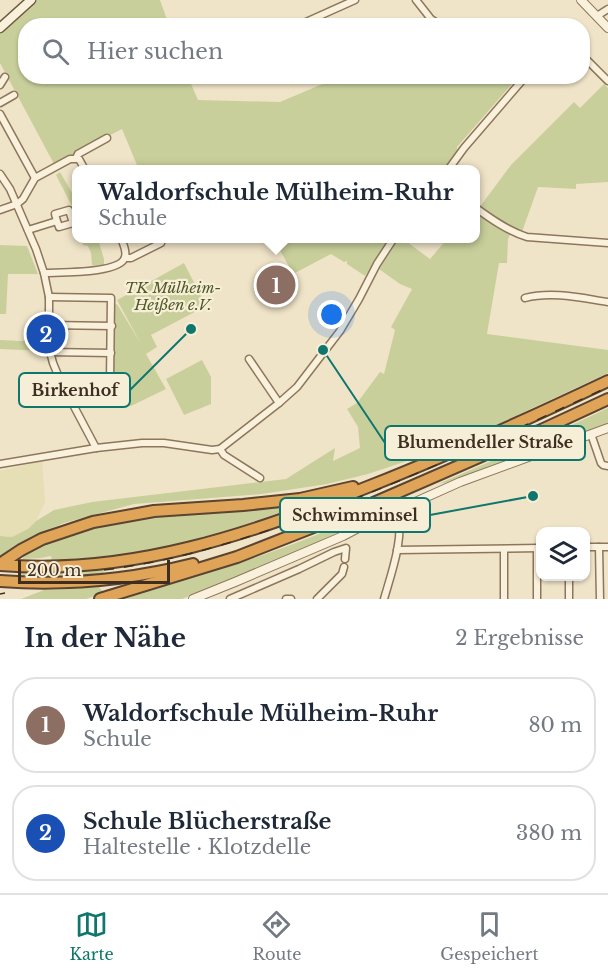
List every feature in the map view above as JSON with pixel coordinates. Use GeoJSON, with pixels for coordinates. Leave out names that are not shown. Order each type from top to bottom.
{"type":"FeatureCollection","features":[{"type":"Feature","properties":{"kind":"highway"},"geometry":{"type":"LineString","coordinates":[[0,565],[56,568],[133,560],[178,551],[258,528],[386,479],[509,427],[608,381]]}},
{"type":"Feature","properties":{"kind":"highway"},"geometry":{"type":"LineString","coordinates":[[100,599],[237,556],[362,508],[608,399]]}},
{"type":"Feature","properties":{"kind":"highway"},"geometry":{"type":"LineString","coordinates":[[0,565],[21,550],[57,533],[93,522],[154,511],[300,499],[386,479]]}},
{"type":"Feature","properties":{"kind":"highway"},"geometry":{"type":"LineString","coordinates":[[0,580],[26,583],[70,583],[115,579],[190,564],[285,537]]}},
{"type":"Feature","properties":{"kind":"main road"},"geometry":{"type":"LineString","coordinates":[[0,28],[31,0]]}},
{"type":"Feature","properties":{"kind":"street"},"geometry":{"type":"LineString","coordinates":[[315,18],[355,0]]}},
{"type":"Feature","properties":{"kind":"street"},"geometry":{"type":"LineString","coordinates":[[416,0],[430,18]]}},
{"type":"Feature","properties":{"kind":"street"},"geometry":{"type":"LineString","coordinates":[[581,0],[608,28]]}},
{"type":"Feature","properties":{"kind":"street"},"geometry":{"type":"LineString","coordinates":[[597,16],[608,9]]}},
{"type":"Feature","properties":{"kind":"street"},"geometry":{"type":"LineString","coordinates":[[590,63],[608,81]]}},
{"type":"Feature","properties":{"kind":"street"},"geometry":{"type":"LineString","coordinates":[[0,85],[5,77]]}},
{"type":"Feature","properties":{"kind":"street"},"geometry":{"type":"LineString","coordinates":[[451,165],[519,84]]}},
{"type":"Feature","properties":{"kind":"street"},"geometry":{"type":"LineString","coordinates":[[0,103],[14,95]]}},
{"type":"Feature","properties":{"kind":"street"},"geometry":{"type":"LineString","coordinates":[[0,114],[35,178]]}},
{"type":"Feature","properties":{"kind":"street"},"geometry":{"type":"LineString","coordinates":[[0,210],[17,204],[35,178],[76,158],[78,154],[106,138]]}},
{"type":"Feature","properties":{"kind":"street"},"geometry":{"type":"LineString","coordinates":[[76,158],[82,165]]}},
{"type":"Feature","properties":{"kind":"street"},"geometry":{"type":"LineString","coordinates":[[0,174],[17,204],[44,273],[49,297],[49,352],[60,380],[96,448]]}},
{"type":"Feature","properties":{"kind":"street"},"geometry":{"type":"LineString","coordinates":[[480,211],[502,226],[527,237],[608,243]]}},
{"type":"Feature","properties":{"kind":"street"},"geometry":{"type":"LineString","coordinates":[[28,230],[57,220]]}},
{"type":"Feature","properties":{"kind":"street"},"geometry":{"type":"LineString","coordinates":[[44,273],[110,268],[125,258],[126,252],[123,243]]}},
{"type":"Feature","properties":{"kind":"street"},"geometry":{"type":"LineString","coordinates":[[125,258],[131,258],[161,243]]}},
{"type":"Feature","properties":{"kind":"street"},"geometry":{"type":"LineString","coordinates":[[0,464],[128,444],[155,443],[220,449],[297,387],[340,331],[391,243]]}},
{"type":"Feature","properties":{"kind":"street"},"geometry":{"type":"LineString","coordinates":[[525,298],[538,295],[566,296],[608,302]]}},
{"type":"Feature","properties":{"kind":"street"},"geometry":{"type":"LineString","coordinates":[[49,297],[111,298],[111,381],[60,380]]}},
{"type":"Feature","properties":{"kind":"street"},"geometry":{"type":"LineString","coordinates":[[50,325],[112,326]]}},
{"type":"Feature","properties":{"kind":"street"},"geometry":{"type":"LineString","coordinates":[[49,352],[111,353]]}},
{"type":"Feature","properties":{"kind":"street"},"geometry":{"type":"LineString","coordinates":[[249,359],[279,403]]}},
{"type":"Feature","properties":{"kind":"street"},"geometry":{"type":"LineString","coordinates":[[193,599],[343,536],[460,482],[608,428]]}},
{"type":"Feature","properties":{"kind":"street"},"geometry":{"type":"LineString","coordinates":[[591,434],[601,463],[608,466]]}},
{"type":"Feature","properties":{"kind":"street"},"geometry":{"type":"LineString","coordinates":[[220,449],[224,455],[260,478]]}},
{"type":"Feature","properties":{"kind":"street"},"geometry":{"type":"LineString","coordinates":[[384,599],[397,550],[398,510]]}},
{"type":"Feature","properties":{"kind":"street"},"geometry":{"type":"LineString","coordinates":[[343,536],[346,548],[345,559]]}},
{"type":"Feature","properties":{"kind":"street"},"geometry":{"type":"LineString","coordinates":[[590,547],[608,547]]}},
{"type":"Feature","properties":{"kind":"street"},"geometry":{"type":"LineString","coordinates":[[599,547],[600,599]]}},
{"type":"Feature","properties":{"kind":"street"},"geometry":{"type":"LineString","coordinates":[[230,599],[346,548]]}},
{"type":"Feature","properties":{"kind":"street"},"geometry":{"type":"LineString","coordinates":[[397,550],[536,548]]}},
{"type":"Feature","properties":{"kind":"street"},"geometry":{"type":"LineString","coordinates":[[504,549],[504,599]]}},
{"type":"Feature","properties":{"kind":"street"},"geometry":{"type":"LineString","coordinates":[[317,599],[342,574],[344,567]]}},
{"type":"Feature","properties":{"kind":"street"},"geometry":{"type":"LineString","coordinates":[[537,599],[538,581]]}},
{"type":"Feature","properties":{"kind":"street"},"geometry":{"type":"LineString","coordinates":[[569,581],[569,599]]}},
{"type":"Feature","properties":{"kind":"street"},"geometry":{"type":"LineString","coordinates":[[286,599],[291,599]]}},
{"type":"Feature","properties":{"kind":"shaded area"},"geometry":{"type":"Polygon","coordinates":[[[42,461],[45,502],[36,521],[28,529],[12,537],[0,536],[0,471],[42,461]]]}},
{"type":"Feature","properties":{"kind":"green space"},"geometry":{"type":"Polygon","coordinates":[[[37,0],[160,0],[166,18],[18,18],[18,84],[191,84],[198,100],[280,102],[322,84],[512,84],[457,147],[457,153],[447,165],[137,165],[122,129],[54,164],[0,63],[0,34],[37,0]]]}},
{"type":"Feature","properties":{"kind":"green space"},"geometry":{"type":"Polygon","coordinates":[[[604,84],[608,88],[608,182],[576,184],[576,189],[538,187],[522,232],[513,228],[508,239],[507,263],[499,263],[487,334],[608,350],[608,373],[492,427],[368,474],[327,484],[262,494],[134,504],[64,523],[33,536],[0,556],[0,536],[12,537],[28,529],[54,510],[92,502],[286,479],[335,448],[333,461],[360,448],[358,427],[347,409],[357,403],[380,372],[384,374],[395,330],[391,327],[412,289],[400,284],[379,269],[388,253],[396,243],[408,243],[430,259],[444,243],[480,243],[480,207],[511,165],[574,102],[580,108],[604,84]]]}},
{"type":"Feature","properties":{"kind":"green space"},"geometry":{"type":"Polygon","coordinates":[[[60,172],[72,193],[72,206],[56,175],[60,172]]]}},
{"type":"Feature","properties":{"kind":"green space"},"geometry":{"type":"Polygon","coordinates":[[[82,243],[99,243],[104,265],[92,265],[88,246],[82,243]]]}},
{"type":"Feature","properties":{"kind":"green space"},"geometry":{"type":"Polygon","coordinates":[[[276,243],[386,243],[365,276],[347,264],[347,261],[344,262],[331,254],[293,274],[276,243]]]}},
{"type":"Feature","properties":{"kind":"green space"},"geometry":{"type":"Polygon","coordinates":[[[0,245],[27,246],[38,274],[8,274],[6,314],[0,314],[0,245]]]}},
{"type":"Feature","properties":{"kind":"green space","name":"TK Mülheim- Heißen e.V."},"geometry":{"type":"Polygon","coordinates":[[[184,263],[206,306],[151,335],[157,347],[146,354],[166,389],[131,406],[112,406],[114,305],[117,304],[141,344],[117,300],[184,263]]]}},
{"type":"Feature","properties":{"kind":"green space"},"geometry":{"type":"Polygon","coordinates":[[[0,340],[43,342],[44,351],[0,349],[0,340]]]}},
{"type":"Feature","properties":{"kind":"green space"},"geometry":{"type":"Polygon","coordinates":[[[202,360],[211,377],[211,404],[184,415],[166,379],[202,360]]]}},
{"type":"Feature","properties":{"kind":"green space"},"geometry":{"type":"Polygon","coordinates":[[[608,408],[608,423],[455,481],[438,484],[538,441],[608,408]]]}},
{"type":"Feature","properties":{"kind":"green space"},"geometry":{"type":"Polygon","coordinates":[[[324,497],[210,536],[139,553],[74,560],[52,561],[51,556],[23,559],[23,555],[62,536],[109,521],[324,497]]]}},
{"type":"Feature","properties":{"kind":"green space"},"geometry":{"type":"Polygon","coordinates":[[[387,505],[379,513],[320,541],[182,599],[121,599],[265,554],[387,505]]]}},
{"type":"Feature","properties":{"kind":"green space"},"geometry":{"type":"Polygon","coordinates":[[[103,568],[104,575],[57,578],[19,577],[20,570],[103,568]]]}},
{"type":"Feature","properties":{"kind":"green space"},"geometry":{"type":"Polygon","coordinates":[[[99,587],[104,593],[86,599],[21,599],[44,590],[99,587]]]}},
{"type":"Feature","properties":{"kind":"railway"},"geometry":{"type":"LineString","coordinates":[[104,570],[158,561],[211,548],[315,514],[426,469],[608,387]]}},
{"type":"Feature","properties":{"kind":"railway"},"geometry":{"type":"LineString","coordinates":[[0,594],[5,593]]}},
{"type":"Feature","properties":{"kind":"place","name":"Waldorfschule Mülheim-Ruhr"},"geometry":{"type":"Point","coordinates":[276,285]}},
{"type":"Feature","properties":{"kind":"place","name":"Birkenhof"},"geometry":{"type":"Point","coordinates":[191,329]}},
{"type":"Feature","properties":{"kind":"place","name":"Schule Blücherstraße"},"geometry":{"type":"Point","coordinates":[46,334]}},
{"type":"Feature","properties":{"kind":"place","name":"Blumendeller Straße"},"geometry":{"type":"Point","coordinates":[323,350]}},
{"type":"Feature","properties":{"kind":"place","name":"Schwimminsel"},"geometry":{"type":"Point","coordinates":[533,496]}}]}
